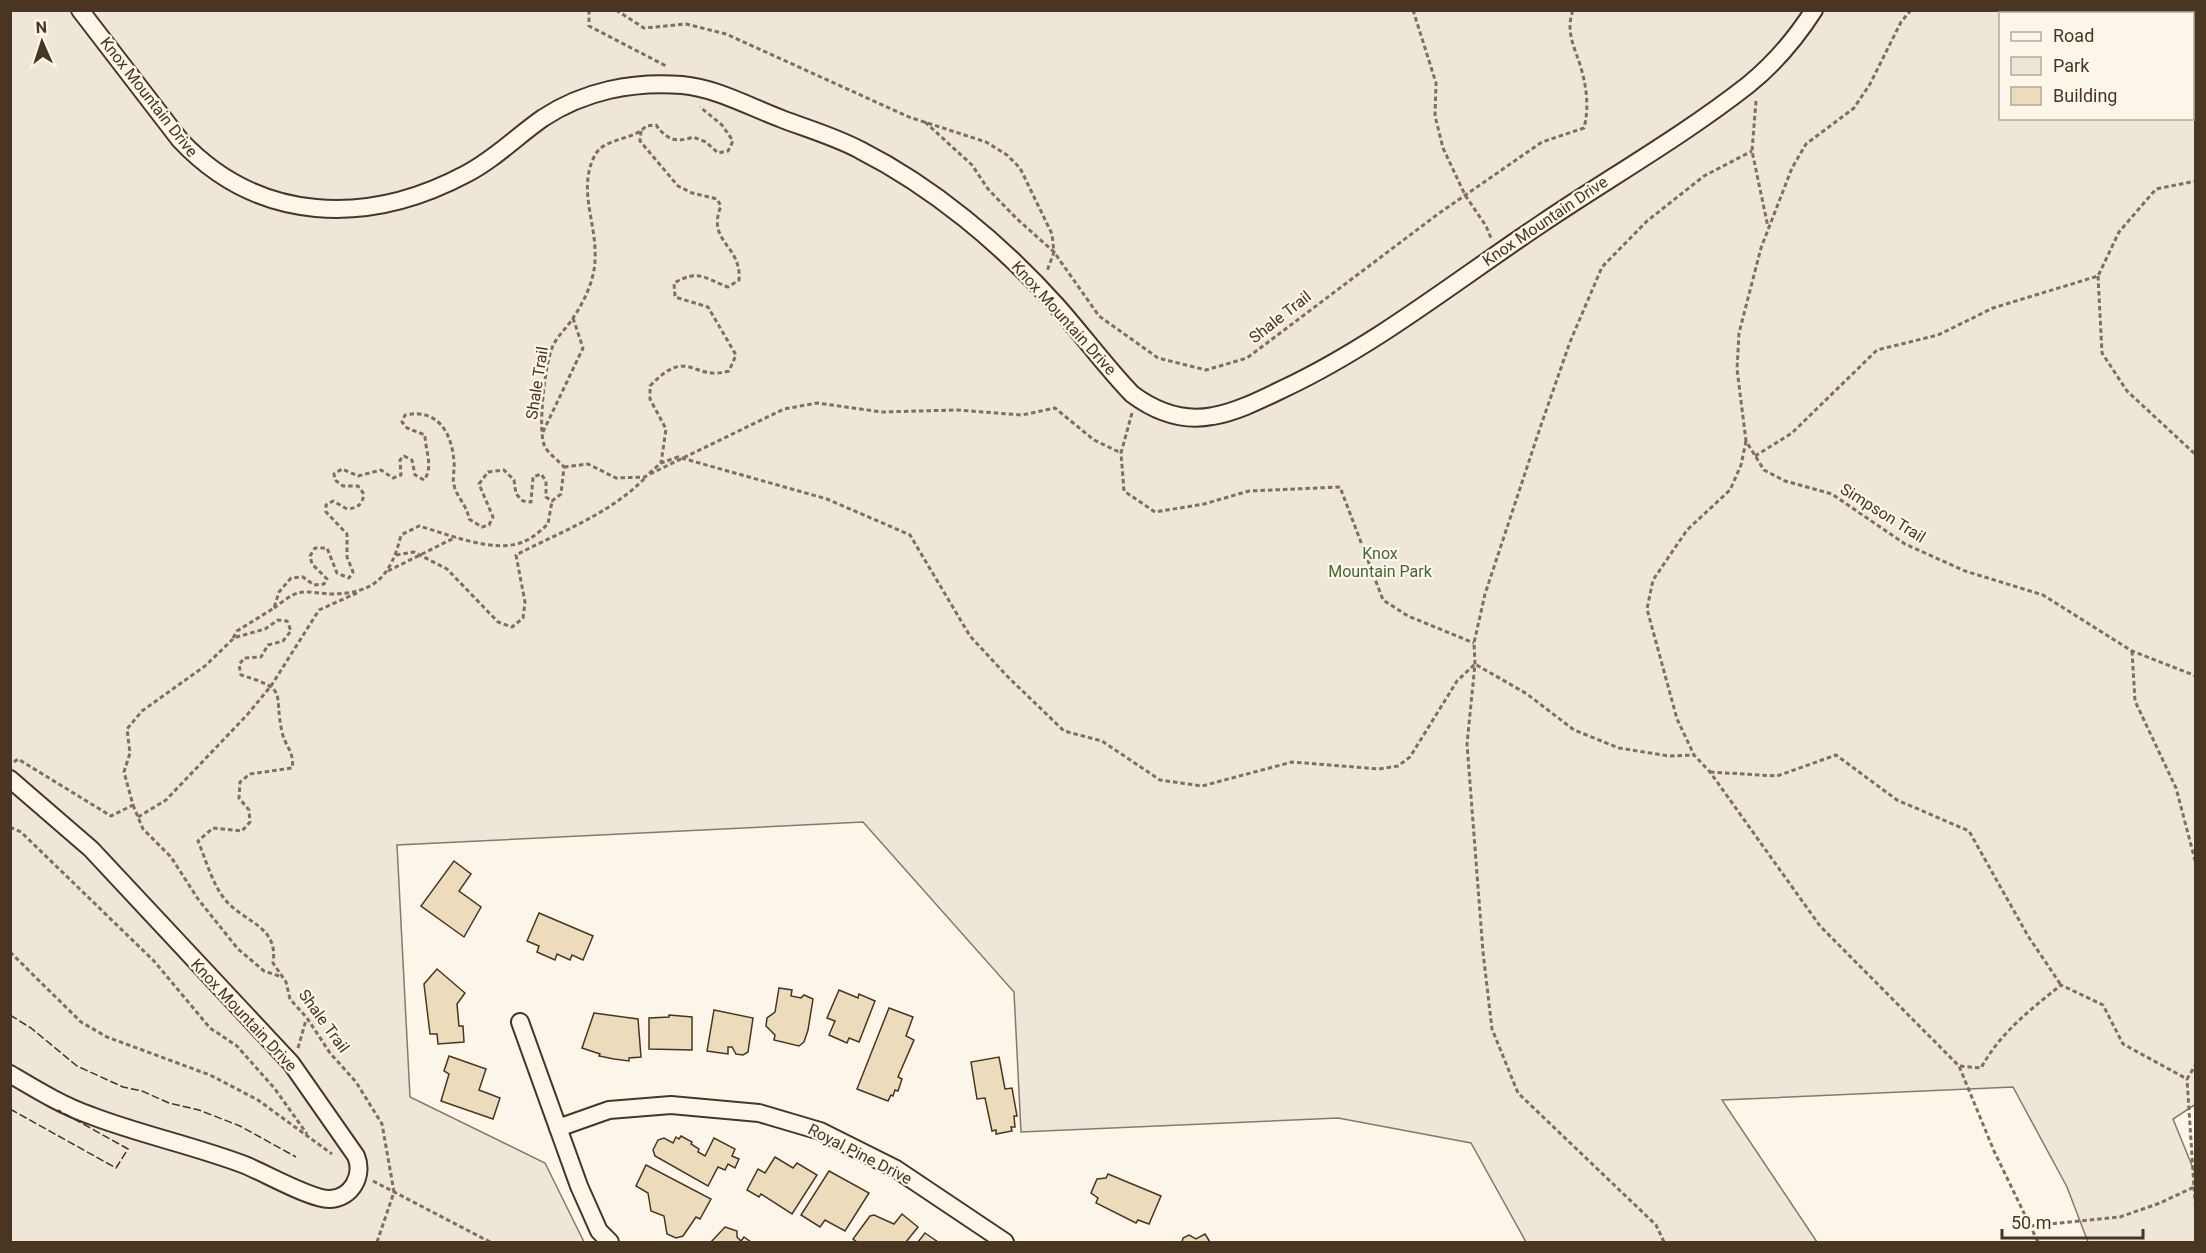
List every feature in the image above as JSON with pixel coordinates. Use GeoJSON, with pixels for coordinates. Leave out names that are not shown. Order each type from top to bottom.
{"type":"FeatureCollection","features":[{"type":"Feature","properties":{"kind":"street","name":"Knox Mountain Drive"},"geometry":{"type":"LineString","coordinates":[[80,10],[197,159],[240,188],[288,205],[346,208],[409,197],[468,173],[495,156],[544,118],[569,104],[597,93],[626,86],[685,86],[714,93],[859,149],[944,204],[984,235],[1041,289],[1137,398],[1170,415],[1199,418],[1228,412],[1267,397],[1341,358],[1718,107],[1778,57],[1814,10]]}},
{"type":"Feature","properties":{"kind":"street","name":"Knox Mountain Drive"},"geometry":{"type":"LineString","coordinates":[[10,779],[91,849],[291,1062],[356,1156],[358,1174]]}},
{"type":"Feature","properties":{"kind":"street"},"geometry":{"type":"LineString","coordinates":[[520,1022],[595,1222],[610,1242]]}},
{"type":"Feature","properties":{"kind":"street"},"geometry":{"type":"LineString","coordinates":[[10,1074],[90,1116],[243,1164],[317,1197],[332,1199],[346,1194],[356,1183],[358,1174]]}},
{"type":"Feature","properties":{"kind":"street","name":"Royal Pine Drive"},"geometry":{"type":"LineString","coordinates":[[558,1128],[609,1110],[671,1105],[759,1113],[820,1131],[896,1169],[1005,1242]]}},
{"type":"Feature","properties":{"kind":"path"},"geometry":{"type":"LineString","coordinates":[[589,10],[589,26],[620,44],[665,64],[702,110],[722,125],[733,141],[728,151],[718,153],[706,142],[693,136],[681,141],[665,137],[656,125],[646,126],[642,131],[640,141],[646,150],[663,165],[678,186],[717,200],[721,206],[716,219],[717,231],[740,267],[739,280],[728,287],[701,274],[685,276],[674,283],[675,297],[708,307],[736,355],[729,371],[716,375],[689,365],[665,370],[650,386],[650,399],[666,429],[661,463]]}},
{"type":"Feature","properties":{"kind":"path","name":"Shale Trail"},"geometry":{"type":"LineString","coordinates":[[616,10],[644,28],[686,24],[726,34],[925,122],[986,142],[1007,155],[1020,168],[1048,224],[1052,234],[1054,252]]}},
{"type":"Feature","properties":{"kind":"path"},"geometry":{"type":"LineString","coordinates":[[1413,10],[1436,83],[1435,116],[1443,148],[1465,195],[1486,226],[1497,254]]}},
{"type":"Feature","properties":{"kind":"path"},"geometry":{"type":"LineString","coordinates":[[1465,195],[1542,142],[1584,128],[1589,108],[1581,69],[1569,35],[1573,10]]}},
{"type":"Feature","properties":{"kind":"path","name":"Simpson Trail"},"geometry":{"type":"LineString","coordinates":[[1911,10],[1901,22],[1870,84],[1854,108],[1806,144],[1792,168],[1768,229],[1739,333],[1737,369],[1746,441],[1764,470],[1785,481],[1832,494],[1905,544],[1965,571],[2043,595],[2132,651],[2196,676]]}},
{"type":"Feature","properties":{"kind":"path"},"geometry":{"type":"LineString","coordinates":[[1758,76],[1752,152],[1768,229]]}},
{"type":"Feature","properties":{"kind":"path","name":"Shale Trail"},"geometry":{"type":"LineString","coordinates":[[925,122],[972,165],[988,189],[1054,252],[1100,316],[1158,358],[1206,369],[1247,358],[1465,195]]}},
{"type":"Feature","properties":{"kind":"path","name":"Shale Trail"},"geometry":{"type":"LineString","coordinates":[[564,467],[545,447],[540,420],[552,347],[573,318],[590,286],[595,259],[586,186],[596,153],[610,142],[642,131]]}},
{"type":"Feature","properties":{"kind":"path"},"geometry":{"type":"LineString","coordinates":[[1664,1242],[1656,1225],[1518,1093],[1492,1029],[1483,952],[1467,744],[1475,664],[1474,643],[1485,594],[1540,428],[1570,342],[1602,267],[1647,221],[1704,176],[1752,152]]}},
{"type":"Feature","properties":{"kind":"path"},"geometry":{"type":"LineString","coordinates":[[2196,181],[2156,189],[2119,232],[2098,276],[2103,353],[2127,391],[2196,455]]}},
{"type":"Feature","properties":{"kind":"path"},"geometry":{"type":"LineString","coordinates":[[1041,289],[1054,252]]}},
{"type":"Feature","properties":{"kind":"path"},"geometry":{"type":"LineString","coordinates":[[1755,456],[1792,433],[1877,350],[1938,335],[1993,308],[2098,276]]}},
{"type":"Feature","properties":{"kind":"path"},"geometry":{"type":"LineString","coordinates":[[543,434],[583,348],[573,318]]}},
{"type":"Feature","properties":{"kind":"path"},"geometry":{"type":"LineString","coordinates":[[1137,398],[1125,431],[1121,453],[1124,491],[1155,513],[1204,504],[1249,491],[1340,487],[1383,600],[1408,616],[1474,643]]}},
{"type":"Feature","properties":{"kind":"path"},"geometry":{"type":"LineString","coordinates":[[138,817],[166,800],[271,686],[319,610],[381,580],[396,555],[401,535],[419,526],[465,541],[500,545],[525,542],[548,524],[552,501],[561,494],[564,467],[588,464],[616,478],[645,477],[784,409],[817,403],[882,412],[957,410],[1022,415],[1055,408],[1094,440],[1121,453]]}},
{"type":"Feature","properties":{"kind":"path"},"geometry":{"type":"LineString","coordinates":[[274,608],[279,592],[291,578],[303,577],[314,585],[324,584],[327,579],[312,564],[310,556],[315,548],[327,548],[337,573],[349,578],[353,572],[347,557],[347,534],[326,512],[326,505],[333,501],[347,509],[356,508],[362,503],[364,494],[358,486],[343,486],[335,480],[334,474],[342,469],[358,476],[381,470],[393,478],[401,475],[400,460],[404,456],[412,460],[415,475],[424,480],[429,473],[425,435],[407,428],[402,422],[405,415],[419,412],[437,419],[450,440],[455,462],[454,485],[467,507],[469,519],[482,527],[489,525],[493,516],[479,484],[488,472],[504,470],[514,480],[516,494],[523,501],[531,502],[533,477],[541,474],[546,482],[546,497],[552,501]]}},
{"type":"Feature","properties":{"kind":"path"},"geometry":{"type":"LineString","coordinates":[[1746,441],[1741,465],[1730,490],[1687,530],[1653,580],[1647,609],[1677,719],[1694,755],[1710,772],[1820,926],[1959,1066],[1994,1151],[2038,1242]]}},
{"type":"Feature","properties":{"kind":"path"},"geometry":{"type":"LineString","coordinates":[[396,555],[414,552],[447,569],[498,622],[512,627],[523,618],[525,602],[516,555],[603,510],[630,493],[661,463],[678,457],[827,499],[910,535],[970,636],[1008,677],[1064,730],[1102,741],[1160,780],[1202,786],[1292,762],[1379,769],[1398,766],[1410,757],[1457,681],[1475,664]]}},
{"type":"Feature","properties":{"kind":"path"},"geometry":{"type":"LineString","coordinates":[[386,572],[456,537]]}},
{"type":"Feature","properties":{"kind":"path"},"geometry":{"type":"LineString","coordinates":[[283,977],[264,971],[238,949],[198,899],[171,857],[143,830],[124,772],[130,753],[128,729],[142,711],[205,666],[237,631],[298,592],[332,594],[362,591]]}},
{"type":"Feature","properties":{"kind":"path"},"geometry":{"type":"LineString","coordinates":[[233,638],[265,629],[278,620],[287,621],[291,631],[283,641],[268,645],[261,657],[244,658],[238,665],[241,675],[271,686]]}},
{"type":"Feature","properties":{"kind":"path"},"geometry":{"type":"LineString","coordinates":[[2132,651],[2135,701],[2176,788],[2196,864]]}},
{"type":"Feature","properties":{"kind":"path"},"geometry":{"type":"LineString","coordinates":[[1475,664],[1527,694],[1574,730],[1583,734],[1619,748],[1669,756],[1694,755]]}},
{"type":"Feature","properties":{"kind":"path","name":"Shale Trail"},"geometry":{"type":"LineString","coordinates":[[271,686],[280,699],[282,733],[294,758],[292,768],[250,774],[240,782],[239,798],[249,810],[250,822],[242,831],[213,828],[198,841],[215,885],[225,899],[269,935],[276,948],[273,963],[283,977],[290,999],[307,1018],[330,1053],[356,1082],[382,1124],[394,1192]]}},
{"type":"Feature","properties":{"kind":"path"},"geometry":{"type":"LineString","coordinates":[[1710,772],[1777,776],[1836,756],[1897,800],[1969,831],[2028,936],[2061,985],[2103,1005],[2122,1044],[2187,1079]]}},
{"type":"Feature","properties":{"kind":"path"},"geometry":{"type":"LineString","coordinates":[[10,764],[18,759],[111,816],[133,805]]}},
{"type":"Feature","properties":{"kind":"path"},"geometry":{"type":"LineString","coordinates":[[10,827],[29,841],[154,961],[210,1028],[237,1046],[275,1089],[310,1138]]}},
{"type":"Feature","properties":{"kind":"path"},"geometry":{"type":"LineString","coordinates":[[10,952],[81,1022],[107,1037],[220,1080],[258,1100],[334,1156]]}},
{"type":"Feature","properties":{"kind":"path"},"geometry":{"type":"LineString","coordinates":[[1959,1066],[1981,1068],[1993,1046],[2031,1009],[2061,985]]}},
{"type":"Feature","properties":{"kind":"path"},"geometry":{"type":"LineString","coordinates":[[291,1062],[303,1039],[307,1018]]}},
{"type":"Feature","properties":{"kind":"path"},"geometry":{"type":"LineString","coordinates":[[2196,1064],[2187,1079],[2196,1212]]}},
{"type":"Feature","properties":{"kind":"path"},"geometry":{"type":"LineString","coordinates":[[358,1174],[490,1242]]}},
{"type":"Feature","properties":{"kind":"path"},"geometry":{"type":"LineString","coordinates":[[2030,1226],[2120,1217],[2160,1203],[2195,1187]]}},
{"type":"Feature","properties":{"kind":"path"},"geometry":{"type":"LineString","coordinates":[[377,1242],[394,1192]]}},
{"type":"Feature","properties":{"kind":"green space","name":"Knox Mountain Park"},"geometry":{"type":"Polygon","coordinates":[[[10,11],[2195,11],[2196,1104],[2173,1119],[2195,1173],[2195,1242],[2088,1242],[2067,1187],[2013,1087],[1722,1100],[1817,1242],[1526,1242],[1471,1143],[1338,1118],[1021,1132],[1014,992],[863,822],[397,845],[410,1097],[545,1163],[584,1242],[11,1242],[10,11]]]}},
{"type":"Feature","properties":{"kind":"building"},"geometry":{"type":"Polygon","coordinates":[[[454,861],[471,874],[459,891],[481,907],[464,937],[421,906],[454,861]]]}},
{"type":"Feature","properties":{"kind":"building"},"geometry":{"type":"Polygon","coordinates":[[[539,913],[593,936],[583,960],[572,955],[570,960],[557,954],[555,960],[537,952],[539,946],[527,941],[539,913]]]}},
{"type":"Feature","properties":{"kind":"building"},"geometry":{"type":"Polygon","coordinates":[[[437,969],[465,993],[457,1004],[459,1026],[463,1026],[464,1042],[438,1044],[437,1034],[430,1034],[424,984],[437,969]]]}},
{"type":"Feature","properties":{"kind":"building"},"geometry":{"type":"Polygon","coordinates":[[[779,988],[792,990],[791,996],[801,998],[804,995],[813,999],[808,1030],[804,1042],[799,1046],[774,1040],[775,1035],[766,1026],[767,1018],[775,1012],[779,988]]]}},
{"type":"Feature","properties":{"kind":"building"},"geometry":{"type":"Polygon","coordinates":[[[839,990],[858,998],[859,994],[875,1001],[859,1042],[849,1038],[847,1043],[829,1035],[835,1021],[827,1018],[839,990]]]}},
{"type":"Feature","properties":{"kind":"building"},"geometry":{"type":"Polygon","coordinates":[[[889,1008],[913,1017],[906,1036],[914,1040],[898,1077],[902,1079],[898,1091],[895,1090],[888,1101],[857,1089],[889,1008]]]}},
{"type":"Feature","properties":{"kind":"building"},"geometry":{"type":"Polygon","coordinates":[[[714,1010],[753,1018],[748,1052],[743,1055],[736,1054],[732,1047],[728,1047],[728,1054],[707,1051],[714,1010]]]}},
{"type":"Feature","properties":{"kind":"building"},"geometry":{"type":"Polygon","coordinates":[[[594,1013],[638,1019],[641,1057],[629,1058],[629,1061],[614,1059],[599,1056],[600,1054],[582,1048],[594,1013]]]}},
{"type":"Feature","properties":{"kind":"building"},"geometry":{"type":"Polygon","coordinates":[[[669,1015],[692,1017],[692,1050],[649,1049],[649,1018],[669,1017],[669,1015]]]}},
{"type":"Feature","properties":{"kind":"building"},"geometry":{"type":"Polygon","coordinates":[[[449,1056],[486,1069],[479,1090],[500,1098],[493,1119],[441,1101],[449,1074],[444,1071],[449,1056]]]}},
{"type":"Feature","properties":{"kind":"building"},"geometry":{"type":"Polygon","coordinates":[[[999,1057],[1005,1089],[1012,1088],[1017,1116],[1014,1116],[1015,1127],[1011,1127],[1012,1131],[996,1134],[996,1130],[992,1131],[985,1098],[977,1099],[971,1062],[999,1057]]]}},
{"type":"Feature","properties":{"kind":"building"},"geometry":{"type":"Polygon","coordinates":[[[681,1136],[692,1142],[691,1144],[699,1149],[698,1152],[705,1156],[714,1138],[735,1149],[732,1156],[739,1159],[735,1168],[728,1164],[725,1170],[718,1167],[708,1186],[655,1156],[653,1150],[658,1140],[664,1138],[673,1143],[676,1137],[679,1139],[681,1136]]]}},
{"type":"Feature","properties":{"kind":"building"},"geometry":{"type":"Polygon","coordinates":[[[775,1157],[793,1168],[797,1163],[817,1175],[792,1214],[761,1194],[759,1197],[747,1190],[758,1169],[765,1173],[775,1157]]]}},
{"type":"Feature","properties":{"kind":"building"},"geometry":{"type":"Polygon","coordinates":[[[646,1165],[711,1199],[700,1219],[696,1217],[683,1236],[676,1238],[667,1234],[664,1216],[651,1211],[648,1193],[636,1186],[646,1165]]]}},
{"type":"Feature","properties":{"kind":"building"},"geometry":{"type":"Polygon","coordinates":[[[829,1171],[869,1193],[845,1231],[825,1220],[820,1227],[801,1215],[829,1171]]]}},
{"type":"Feature","properties":{"kind":"building"},"geometry":{"type":"Polygon","coordinates":[[[1108,1174],[1161,1196],[1149,1224],[1138,1220],[1136,1223],[1096,1203],[1098,1198],[1091,1193],[1097,1179],[1106,1178],[1108,1174]]]}},
{"type":"Feature","properties":{"kind":"building"},"geometry":{"type":"Polygon","coordinates":[[[902,1214],[918,1227],[906,1242],[857,1242],[853,1239],[870,1216],[874,1215],[894,1224],[902,1214]]]}},
{"type":"Feature","properties":{"kind":"building"},"geometry":{"type":"Polygon","coordinates":[[[725,1227],[737,1231],[737,1237],[741,1241],[744,1237],[751,1242],[711,1242],[725,1227]]]}},
{"type":"Feature","properties":{"kind":"building"},"geometry":{"type":"Polygon","coordinates":[[[925,1233],[938,1242],[918,1242],[925,1233]]]}},
{"type":"Feature","properties":{"kind":"building"},"geometry":{"type":"Polygon","coordinates":[[[1205,1234],[1210,1242],[1182,1242],[1183,1238],[1189,1235],[1196,1239],[1205,1234]]]}},
{"type":"Feature","properties":{"kind":"fence"},"geometry":{"type":"LineString","coordinates":[[10,1015],[31,1028],[77,1066],[123,1087],[142,1091],[169,1103],[199,1110],[240,1126],[296,1157]]}},
{"type":"Feature","properties":{"kind":"fence"},"geometry":{"type":"LineString","coordinates":[[10,1109],[116,1168],[128,1149],[58,1110]]}}]}
